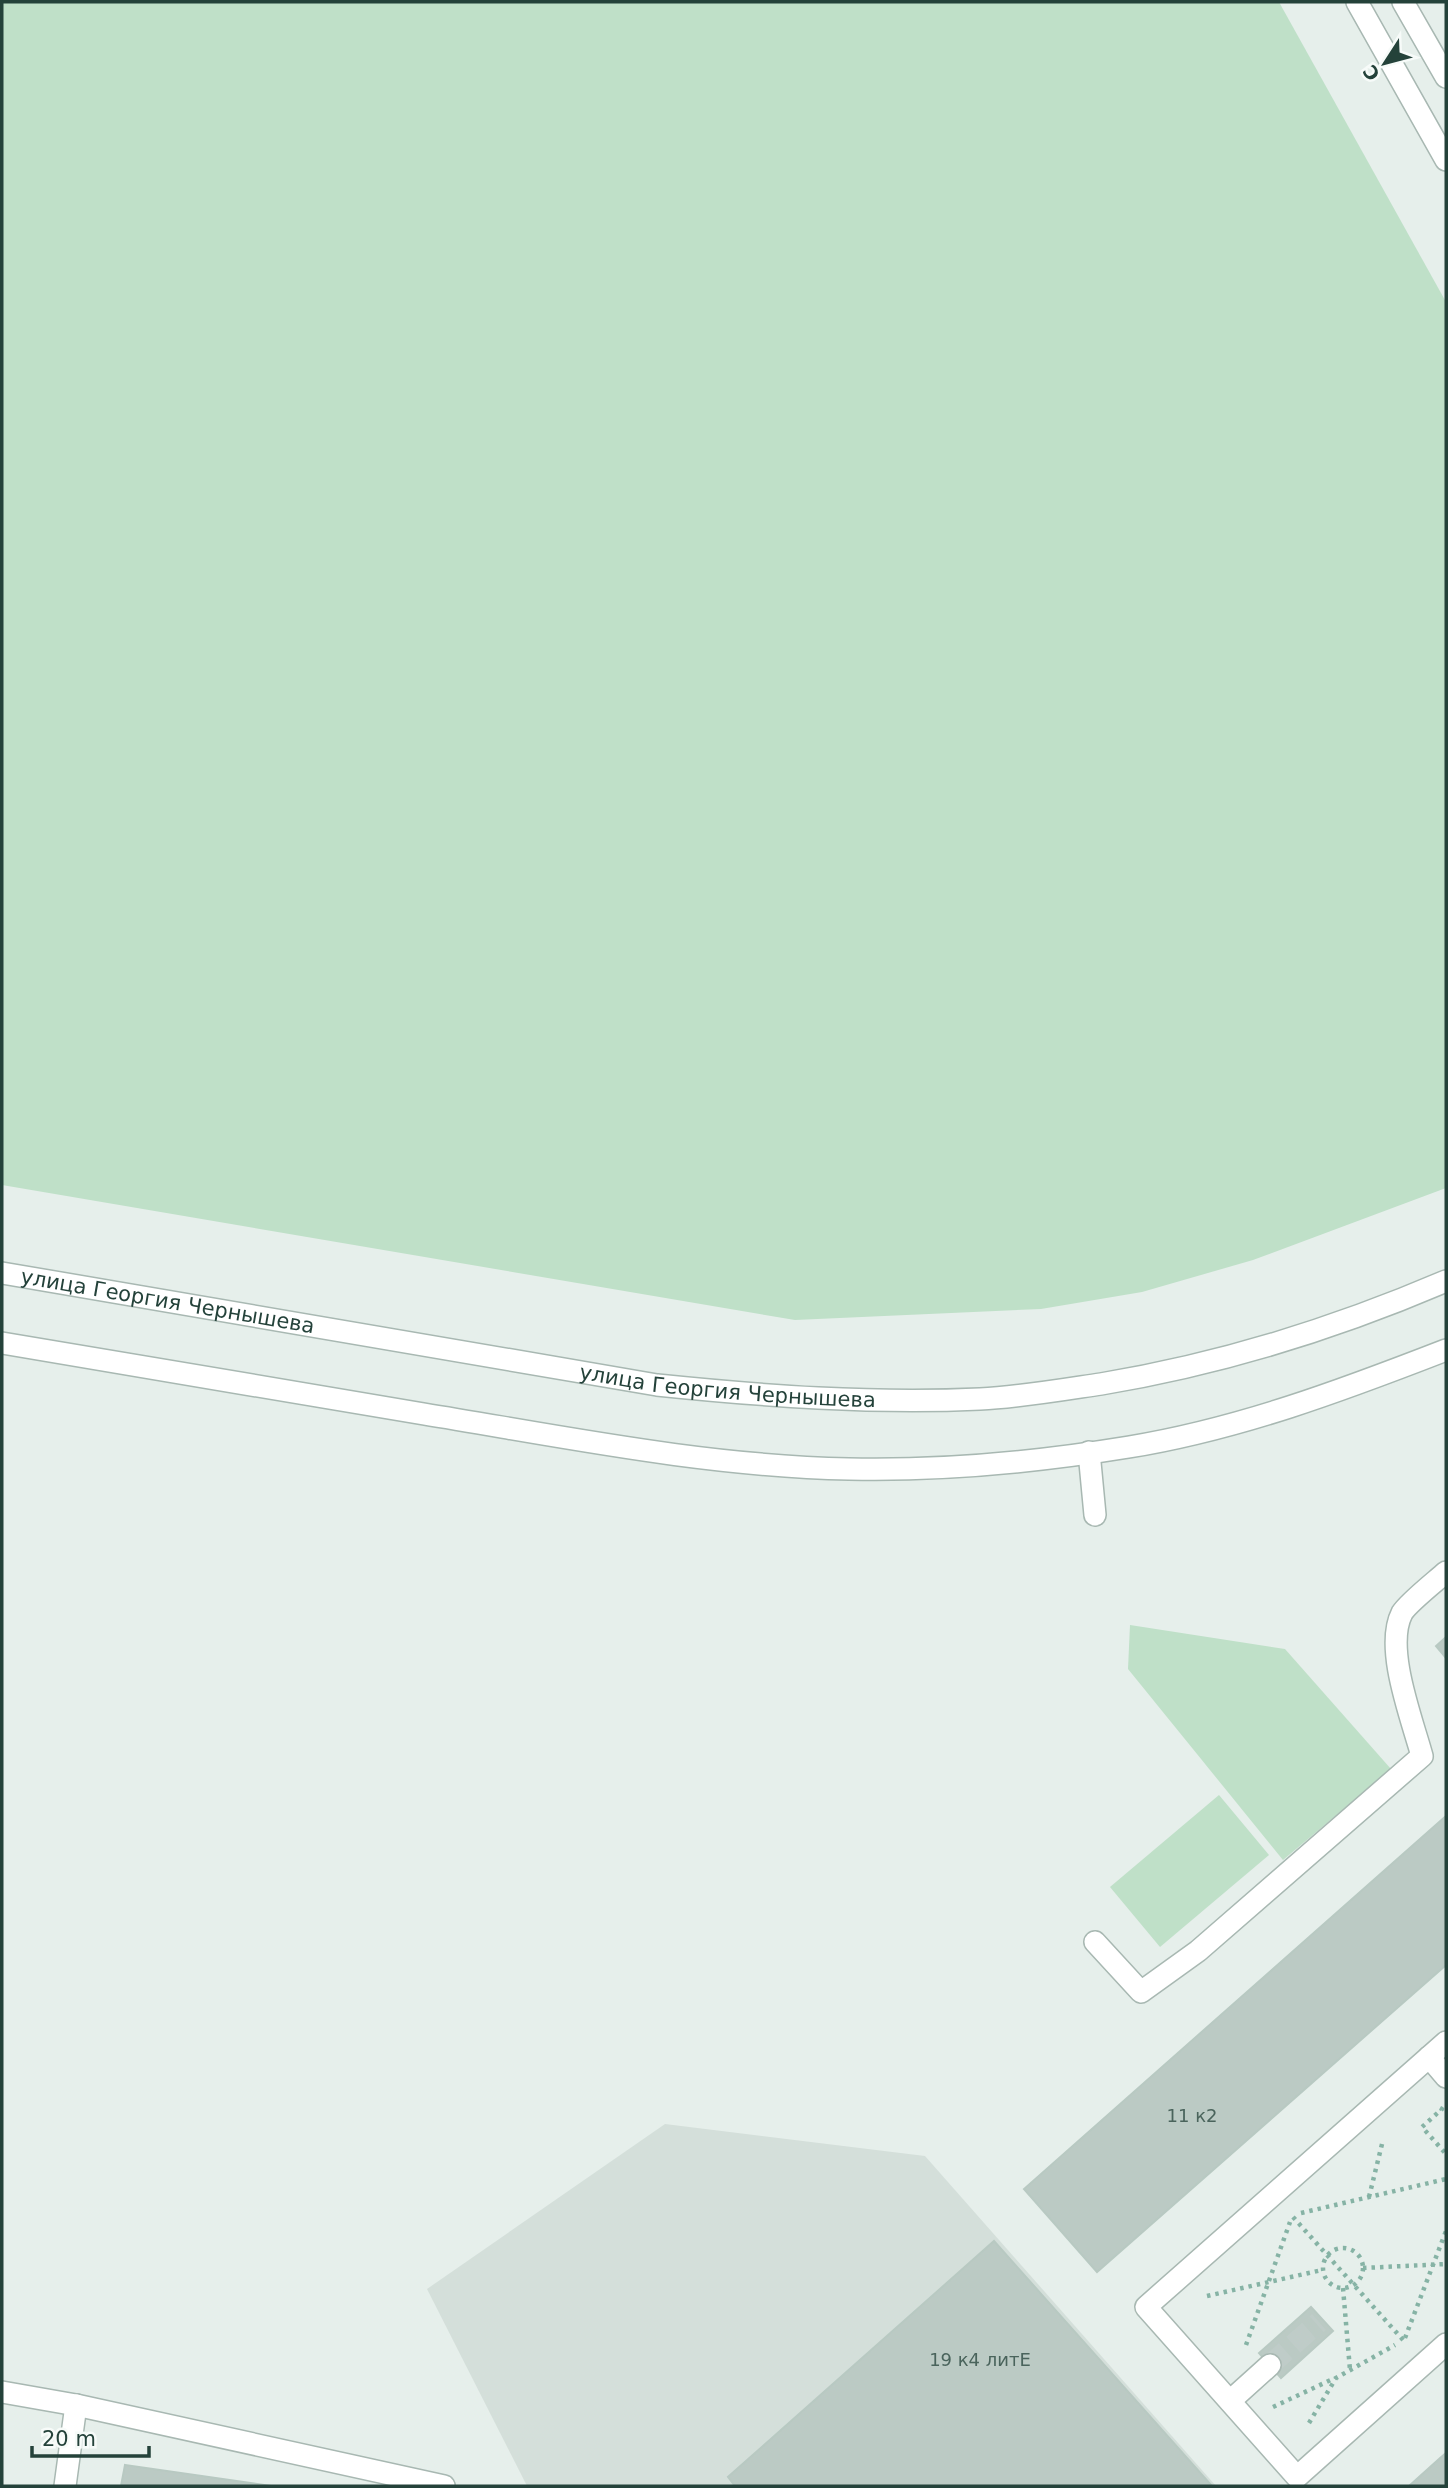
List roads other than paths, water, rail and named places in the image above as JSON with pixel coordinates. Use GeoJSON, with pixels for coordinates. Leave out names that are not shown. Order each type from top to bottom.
{"type":"FeatureCollection","features":[{"type":"Feature","properties":{"kind":"street"},"geometry":{"type":"LineString","coordinates":[[1356,2],[1446,160]]}},
{"type":"Feature","properties":{"kind":"street"},"geometry":{"type":"LineString","coordinates":[[1403,2],[1446,77]]}},
{"type":"Feature","properties":{"kind":"street","name":"улица Георгия Чернышева"},"geometry":{"type":"LineString","coordinates":[[2,1273],[657,1385],[763,1396],[894,1401],[995,1398],[1144,1377],[1284,1343],[1446,1281]]}},
{"type":"Feature","properties":{"kind":"street"},"geometry":{"type":"LineString","coordinates":[[2,1343],[636,1449],[848,1469],[940,1467],[1130,1447],[1234,1424],[1354,1385],[1446,1350]]}},
{"type":"Feature","properties":{"kind":"street"},"geometry":{"type":"LineString","coordinates":[[1089,1452],[1095,1515]]}},
{"type":"Feature","properties":{"kind":"street"},"geometry":{"type":"LineString","coordinates":[[1095,1941],[1141,1992],[1198,1951],[1422,1756],[1398,1663],[1396,1637],[1403,1611],[1446,1572]]}},
{"type":"Feature","properties":{"kind":"street"},"geometry":{"type":"LineString","coordinates":[[1446,2042],[1146,2306],[1297,2477],[1446,2344]]}},
{"type":"Feature","properties":{"kind":"street"},"geometry":{"type":"LineString","coordinates":[[1429,2057],[1446,2077]]}},
{"type":"Feature","properties":{"kind":"street"},"geometry":{"type":"LineString","coordinates":[[1230,2402],[1270,2365]]}},
{"type":"Feature","properties":{"kind":"street"},"geometry":{"type":"LineString","coordinates":[[2,2392],[76,2405],[444,2486]]}},
{"type":"Feature","properties":{"kind":"street"},"geometry":{"type":"LineString","coordinates":[[65,2486],[76,2405]]}},
{"type":"Feature","properties":{"kind":"tunnel"},"geometry":{"type":"LineString","coordinates":[[1270,2365],[1319,2322]]}}]}
